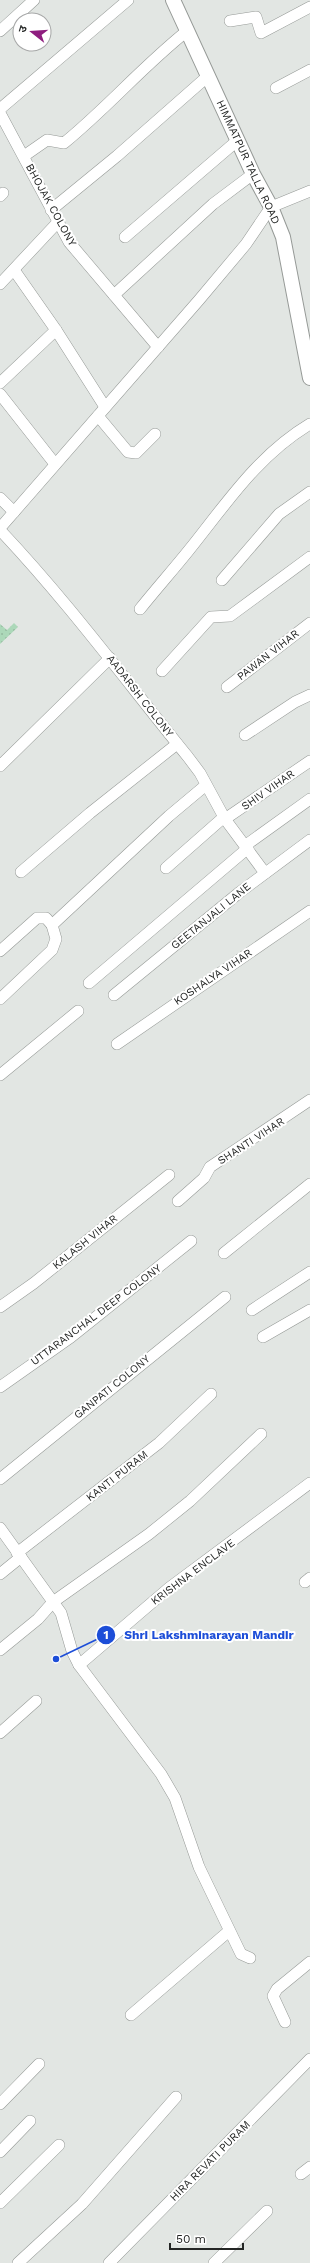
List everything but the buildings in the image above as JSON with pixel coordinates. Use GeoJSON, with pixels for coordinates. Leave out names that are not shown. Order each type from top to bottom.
{"type":"FeatureCollection","features":[{"type":"Feature","properties":{"kind":"street"},"geometry":{"type":"LineString","coordinates":[[0,31],[34,0]]}},
{"type":"Feature","properties":{"kind":"street"},"geometry":{"type":"LineString","coordinates":[[0,109],[128,0]]}},
{"type":"Feature","properties":{"kind":"street","name":"HIMMATPUR TALLA ROAD"},"geometry":{"type":"LineString","coordinates":[[173,0],[253,174],[271,207],[283,237],[310,378]]}},
{"type":"Feature","properties":{"kind":"street"},"geometry":{"type":"LineString","coordinates":[[230,21],[256,17],[261,33],[310,7]]}},
{"type":"Feature","properties":{"kind":"street"},"geometry":{"type":"LineString","coordinates":[[24,156],[47,140],[64,143],[96,117],[162,50],[187,31]]}},
{"type":"Feature","properties":{"kind":"street"},"geometry":{"type":"LineString","coordinates":[[276,88],[310,70]]}},
{"type":"Feature","properties":{"kind":"street"},"geometry":{"type":"LineString","coordinates":[[51,210],[117,156],[208,76]]}},
{"type":"Feature","properties":{"kind":"street","name":"BHOJAK COLONY"},"geometry":{"type":"LineString","coordinates":[[0,113],[69,242],[158,347]]}},
{"type":"Feature","properties":{"kind":"street"},"geometry":{"type":"LineString","coordinates":[[125,237],[238,140]]}},
{"type":"Feature","properties":{"kind":"street"},"geometry":{"type":"LineString","coordinates":[[114,295],[213,204],[253,174]]}},
{"type":"Feature","properties":{"kind":"street"},"geometry":{"type":"LineString","coordinates":[[0,529],[246,244],[271,207],[310,191]]}},
{"type":"Feature","properties":{"kind":"street"},"geometry":{"type":"LineString","coordinates":[[0,284],[58,222]]}},
{"type":"Feature","properties":{"kind":"street"},"geometry":{"type":"LineString","coordinates":[[14,270],[56,330],[102,412],[128,452],[132,454],[136,453],[155,434]]}},
{"type":"Feature","properties":{"kind":"street"},"geometry":{"type":"LineString","coordinates":[[0,383],[56,330]]}},
{"type":"Feature","properties":{"kind":"street"},"geometry":{"type":"LineString","coordinates":[[0,394],[55,464]]}},
{"type":"Feature","properties":{"kind":"street"},"geometry":{"type":"LineString","coordinates":[[140,608],[189,550],[252,470],[295,433],[310,424]]}},
{"type":"Feature","properties":{"kind":"street"},"geometry":{"type":"LineString","coordinates":[[222,580],[279,514],[310,492]]}},
{"type":"Feature","properties":{"kind":"street"},"geometry":{"type":"LineString","coordinates":[[0,498],[14,512]]}},
{"type":"Feature","properties":{"kind":"street","name":"AADARSH COLONY"},"geometry":{"type":"LineString","coordinates":[[0,529],[41,573],[200,773],[225,818],[265,873]]}},
{"type":"Feature","properties":{"kind":"street"},"geometry":{"type":"LineString","coordinates":[[162,671],[211,617],[230,616],[310,557]]}},
{"type":"Feature","properties":{"kind":"street","name":"PAWAN VIHAR"},"geometry":{"type":"LineString","coordinates":[[227,687],[310,623]]}},
{"type":"Feature","properties":{"kind":"street"},"geometry":{"type":"LineString","coordinates":[[0,766],[110,658]]}},
{"type":"Feature","properties":{"kind":"street"},"geometry":{"type":"LineString","coordinates":[[245,735],[295,702],[310,695]]}},
{"type":"Feature","properties":{"kind":"street"},"geometry":{"type":"LineString","coordinates":[[21,872],[90,813],[177,744]]}},
{"type":"Feature","properties":{"kind":"street","name":"SHIV VIHAR"},"geometry":{"type":"LineString","coordinates":[[166,868],[225,818],[310,761]]}},
{"type":"Feature","properties":{"kind":"street"},"geometry":{"type":"LineString","coordinates":[[52,925],[169,816],[206,785]]}},
{"type":"Feature","properties":{"kind":"street"},"geometry":{"type":"LineString","coordinates":[[89,983],[247,847],[310,799]]}},
{"type":"Feature","properties":{"kind":"street","name":"GEETANJALI LANE"},"geometry":{"type":"LineString","coordinates":[[114,995],[265,873],[310,840]]}},
{"type":"Feature","properties":{"kind":"street","name":"KOSHALYA VIHAR"},"geometry":{"type":"LineString","coordinates":[[117,1044],[310,911]]}},
{"type":"Feature","properties":{"kind":"street"},"geometry":{"type":"LineString","coordinates":[[0,951],[37,918],[46,918],[52,925],[56,939],[52,950],[0,999]]}},
{"type":"Feature","properties":{"kind":"street"},"geometry":{"type":"LineString","coordinates":[[0,1075],[78,1011]]}},
{"type":"Feature","properties":{"kind":"street","name":"SHANTI VIHAR"},"geometry":{"type":"LineString","coordinates":[[178,1201],[204,1178],[210,1167],[310,1100]]}},
{"type":"Feature","properties":{"kind":"street","name":"KALASH VIHAR"},"geometry":{"type":"LineString","coordinates":[[0,1307],[34,1284],[169,1175]]}},
{"type":"Feature","properties":{"kind":"street"},"geometry":{"type":"LineString","coordinates":[[224,1253],[310,1184]]}},
{"type":"Feature","properties":{"kind":"street","name":"UTTARANCHAL DEEP COLONY"},"geometry":{"type":"LineString","coordinates":[[0,1387],[71,1337],[191,1241]]}},
{"type":"Feature","properties":{"kind":"street"},"geometry":{"type":"LineString","coordinates":[[252,1310],[310,1272]]}},
{"type":"Feature","properties":{"kind":"street","name":"GANPATI COLONY"},"geometry":{"type":"LineString","coordinates":[[0,1479],[225,1297]]}},
{"type":"Feature","properties":{"kind":"street"},"geometry":{"type":"LineString","coordinates":[[263,1337],[310,1310]]}},
{"type":"Feature","properties":{"kind":"street","name":"KANTI PURAM"},"geometry":{"type":"LineString","coordinates":[[0,1574],[19,1555],[159,1443],[211,1394]]}},
{"type":"Feature","properties":{"kind":"street"},"geometry":{"type":"LineString","coordinates":[[0,1650],[38,1619],[53,1602],[149,1534],[184,1506],[261,1434]]}},
{"type":"Feature","properties":{"kind":"street","name":"KRISHNA ENCLAVE"},"geometry":{"type":"LineString","coordinates":[[79,1665],[169,1588],[310,1483]]}},
{"type":"Feature","properties":{"kind":"street"},"geometry":{"type":"LineString","coordinates":[[0,1528],[61,1613],[72,1651],[79,1665],[152,1762],[175,1798],[199,1867],[241,1954],[250,1958]]}},
{"type":"Feature","properties":{"kind":"street"},"geometry":{"type":"LineString","coordinates":[[0,1734],[36,1701]]}},
{"type":"Feature","properties":{"kind":"street"},"geometry":{"type":"LineString","coordinates":[[131,2015],[229,1931]]}},
{"type":"Feature","properties":{"kind":"street"},"geometry":{"type":"LineString","coordinates":[[284,2022],[273,1996],[277,1989],[310,1962]]}},
{"type":"Feature","properties":{"kind":"street","name":"HIRA REVATI PURAM"},"geometry":{"type":"LineString","coordinates":[[109,2263],[310,2059]]}},
{"type":"Feature","properties":{"kind":"street"},"geometry":{"type":"LineString","coordinates":[[0,2104],[39,2064]]}},
{"type":"Feature","properties":{"kind":"street"},"geometry":{"type":"LineString","coordinates":[[18,2263],[82,2204],[176,2097]]}},
{"type":"Feature","properties":{"kind":"street"},"geometry":{"type":"LineString","coordinates":[[0,2152],[30,2122]]}},
{"type":"Feature","properties":{"kind":"street"},"geometry":{"type":"LineString","coordinates":[[0,2203],[60,2145]]}},
{"type":"Feature","properties":{"kind":"street"},"geometry":{"type":"LineString","coordinates":[[214,2263],[267,2212]]}},
{"type":"Feature","properties":{"kind":"green space"},"geometry":{"type":"Polygon","coordinates":[[[14,623],[18,627],[0,644],[0,624],[7,630],[14,623]]]}},
{"type":"Feature","properties":{"kind":"place","name":"Shri Lakshminarayan Mandir"},"geometry":{"type":"Point","coordinates":[56,1659]}}]}
